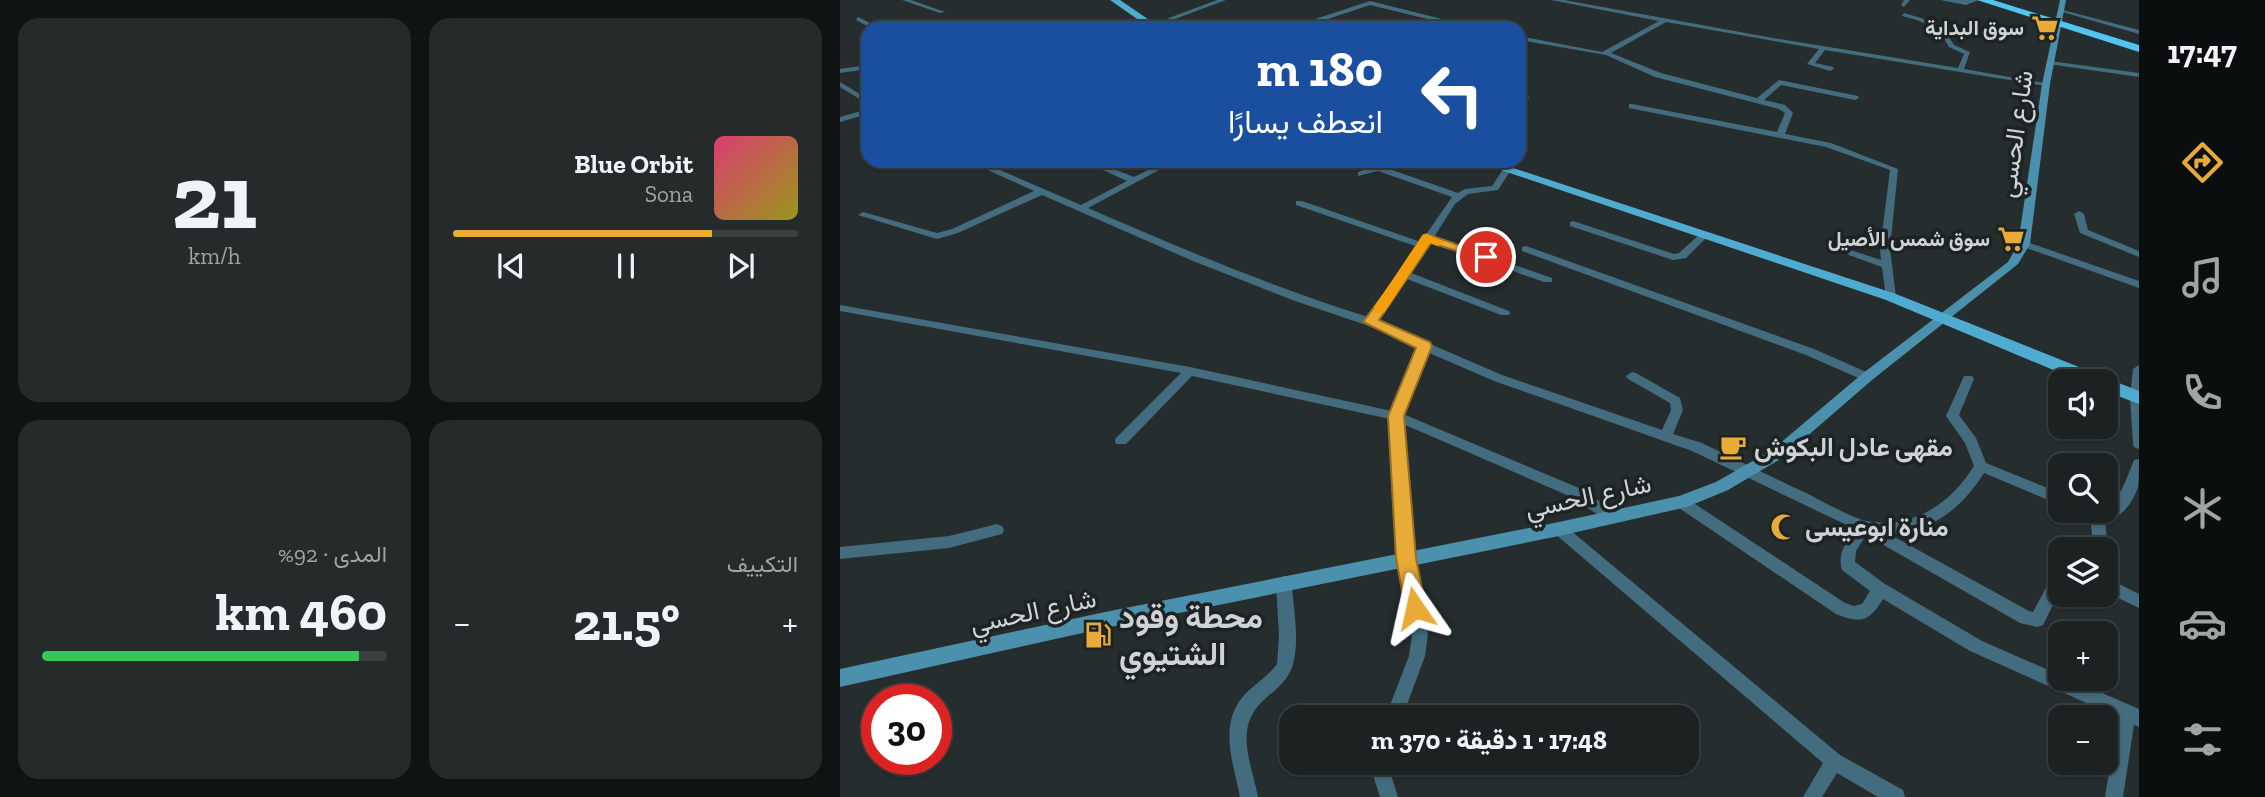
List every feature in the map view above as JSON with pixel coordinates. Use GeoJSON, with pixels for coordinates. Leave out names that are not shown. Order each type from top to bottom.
{"type":"FeatureCollection","features":[{"type":"Feature","properties":{"kind":"highway"},"geometry":{"type":"LineString","coordinates":[[1982,0],[2139,46]]}},
{"type":"Feature","properties":{"kind":"highway"},"geometry":{"type":"LineString","coordinates":[[1995,0],[2087,33],[2139,46]]}},
{"type":"Feature","properties":{"kind":"main road"},"geometry":{"type":"LineString","coordinates":[[1114,0],[1143,21]]}},
{"type":"Feature","properties":{"kind":"main road"},"geometry":{"type":"LineString","coordinates":[[1501,168],[1891,297],[1944,316],[2069,369]]}},
{"type":"Feature","properties":{"kind":"main road"},"geometry":{"type":"LineString","coordinates":[[2118,389],[2137,397]]}},
{"type":"Feature","properties":{"kind":"street"},"geometry":{"type":"LineString","coordinates":[[905,0],[942,12]]}},
{"type":"Feature","properties":{"kind":"street"},"geometry":{"type":"LineString","coordinates":[[1167,21],[1223,0]]}},
{"type":"Feature","properties":{"kind":"street"},"geometry":{"type":"LineString","coordinates":[[1387,7],[1405,0]]}},
{"type":"Feature","properties":{"kind":"street"},"geometry":{"type":"LineString","coordinates":[[1554,0],[1823,49],[2046,84]]}},
{"type":"Feature","properties":{"kind":"street"},"geometry":{"type":"LineString","coordinates":[[1943,0],[1966,3],[1976,0]]}},
{"type":"Feature","properties":{"kind":"street","name":"شارع الحسي"},"geometry":{"type":"LineString","coordinates":[[840,678],[1681,502],[1748,472],[1777,454],[1867,377],[2012,264],[2024,244],[2046,84],[2063,0]]}},
{"type":"Feature","properties":{"kind":"street"},"geometry":{"type":"LineString","coordinates":[[1315,21],[1364,4],[1444,21]]}},
{"type":"Feature","properties":{"kind":"street"},"geometry":{"type":"LineString","coordinates":[[1903,15],[1941,29],[1951,46],[1967,51],[1960,70]]}},
{"type":"Feature","properties":{"kind":"street"},"geometry":{"type":"LineString","coordinates":[[858,19],[862,21]]}},
{"type":"Feature","properties":{"kind":"street"},"geometry":{"type":"LineString","coordinates":[[1606,53],[1665,20]]}},
{"type":"Feature","properties":{"kind":"street"},"geometry":{"type":"LineString","coordinates":[[2058,22],[2139,32]]}},
{"type":"Feature","properties":{"kind":"street"},"geometry":{"type":"LineString","coordinates":[[2129,29],[2139,22]]}},
{"type":"Feature","properties":{"kind":"street"},"geometry":{"type":"LineString","coordinates":[[1526,39],[1606,53],[1658,75],[1782,107],[1789,113],[1780,136]]}},
{"type":"Feature","properties":{"kind":"street"},"geometry":{"type":"LineString","coordinates":[[1823,49],[1810,64],[1830,69]]}},
{"type":"Feature","properties":{"kind":"street"},"geometry":{"type":"LineString","coordinates":[[2050,63],[2139,75]]}},
{"type":"Feature","properties":{"kind":"street"},"geometry":{"type":"LineString","coordinates":[[840,71],[861,68]]}},
{"type":"Feature","properties":{"kind":"street"},"geometry":{"type":"LineString","coordinates":[[1758,101],[1779,82],[1855,98]]}},
{"type":"Feature","properties":{"kind":"street"},"geometry":{"type":"LineString","coordinates":[[840,84],[861,98]]}},
{"type":"Feature","properties":{"kind":"street"},"geometry":{"type":"LineString","coordinates":[[1632,106],[1828,145],[1894,169],[1885,249],[1891,297]]}},
{"type":"Feature","properties":{"kind":"street"},"geometry":{"type":"LineString","coordinates":[[840,120],[861,113]]}},
{"type":"Feature","properties":{"kind":"street"},"geometry":{"type":"LineString","coordinates":[[987,168],[1197,259],[1299,299],[1370,322],[1498,379],[1697,447],[1864,527],[2033,621],[2037,620],[2048,599]]}},
{"type":"Feature","properties":{"kind":"street"},"geometry":{"type":"LineString","coordinates":[[1104,168],[1133,180]]}},
{"type":"Feature","properties":{"kind":"street"},"geometry":{"type":"LineString","coordinates":[[1080,209],[1158,168]]}},
{"type":"Feature","properties":{"kind":"street"},"geometry":{"type":"LineString","coordinates":[[1361,174],[1378,168],[1458,196]]}},
{"type":"Feature","properties":{"kind":"street"},"geometry":{"type":"LineString","coordinates":[[1370,322],[1458,196],[1465,192],[1492,190],[1507,170]]}},
{"type":"Feature","properties":{"kind":"street"},"geometry":{"type":"LineString","coordinates":[[863,215],[937,236],[955,231],[1040,192]]}},
{"type":"Feature","properties":{"kind":"street"},"geometry":{"type":"LineString","coordinates":[[1299,204],[1548,280]]}},
{"type":"Feature","properties":{"kind":"street"},"geometry":{"type":"LineString","coordinates":[[2080,214],[2083,231],[2087,234],[2139,254]]}},
{"type":"Feature","properties":{"kind":"street"},"geometry":{"type":"LineString","coordinates":[[1573,224],[1673,257],[1682,256],[1703,236]]}},
{"type":"Feature","properties":{"kind":"street"},"geometry":{"type":"LineString","coordinates":[[2024,244],[2139,285]]}},
{"type":"Feature","properties":{"kind":"street"},"geometry":{"type":"LineString","coordinates":[[1829,246],[1887,265]]}},
{"type":"Feature","properties":{"kind":"street"},"geometry":{"type":"LineString","coordinates":[[1526,249],[1810,352],[1867,377]]}},
{"type":"Feature","properties":{"kind":"street"},"geometry":{"type":"LineString","coordinates":[[1405,274],[1505,313]]}},
{"type":"Feature","properties":{"kind":"street"},"geometry":{"type":"LineString","coordinates":[[840,308],[1190,371],[1396,416],[1574,492],[1613,517]]}},
{"type":"Feature","properties":{"kind":"street"},"geometry":{"type":"LineString","coordinates":[[1398,705],[1417,656],[1420,634],[1406,558],[1396,416],[1424,346]]}},
{"type":"Feature","properties":{"kind":"street"},"geometry":{"type":"LineString","coordinates":[[2139,369],[2139,444]]}},
{"type":"Feature","properties":{"kind":"street"},"geometry":{"type":"LineString","coordinates":[[1121,441],[1190,371]]}},
{"type":"Feature","properties":{"kind":"street"},"geometry":{"type":"LineString","coordinates":[[1632,376],[1676,401],[1677,410],[1666,436]]}},
{"type":"Feature","properties":{"kind":"street"},"geometry":{"type":"LineString","coordinates":[[1968,379],[1955,407],[1953,420],[1970,441],[1981,466],[2048,494]]}},
{"type":"Feature","properties":{"kind":"street"},"geometry":{"type":"LineString","coordinates":[[2118,506],[2135,487],[2139,464]]}},
{"type":"Feature","properties":{"kind":"street"},"geometry":{"type":"LineString","coordinates":[[1864,527],[1900,527],[1926,520],[1950,504],[1972,482],[1981,466]]}},
{"type":"Feature","properties":{"kind":"street"},"geometry":{"type":"LineString","coordinates":[[1681,502],[1841,609],[1854,613],[1867,610],[1880,589]]}},
{"type":"Feature","properties":{"kind":"street"},"geometry":{"type":"LineString","coordinates":[[1864,527],[1849,550],[1847,565],[1880,589],[1976,646],[2133,715],[2114,797]]}},
{"type":"Feature","properties":{"kind":"street"},"geometry":{"type":"LineString","coordinates":[[1559,529],[1834,761],[1896,797]]}},
{"type":"Feature","properties":{"kind":"street"},"geometry":{"type":"LineString","coordinates":[[840,553],[949,541],[997,530]]}},
{"type":"Feature","properties":{"kind":"street"},"geometry":{"type":"LineString","coordinates":[[1249,797],[1235,732],[1239,716],[1251,699],[1284,668],[1287,654],[1284,583]]}},
{"type":"Feature","properties":{"kind":"street"},"geometry":{"type":"LineString","coordinates":[[2118,588],[2139,601]]}},
{"type":"Feature","properties":{"kind":"street"},"geometry":{"type":"LineString","coordinates":[[1812,797],[1834,761]]}},
{"type":"Feature","properties":{"kind":"street"},"geometry":{"type":"LineString","coordinates":[[1383,775],[1389,797]]}},
{"type":"Feature","properties":{"kind":"slow traffic"},"geometry":{"type":"LineString","coordinates":[[1379,310],[1427,238],[1438,242]]}},
{"type":"Feature","properties":{"kind":"place","name":"سوق البداية"},"geometry":{"type":"Point","coordinates":[2045,28]}},
{"type":"Feature","properties":{"kind":"place","name":"سوق شمس الأصيل"},"geometry":{"type":"Point","coordinates":[2011,239]}},
{"type":"Feature","properties":{"kind":"place","name":"مقهى عادل البكوش"},"geometry":{"type":"Point","coordinates":[1733,447]}},
{"type":"Feature","properties":{"kind":"place","name":"منارة ابوعيسى"},"geometry":{"type":"Point","coordinates":[1784,527]}},
{"type":"Feature","properties":{"kind":"place","name":"محطة وقود الشتيوي"},"geometry":{"type":"Point","coordinates":[1098,635]}},
{"type":"Feature","properties":{"kind":"route"},"geometry":{"type":"LineString","coordinates":[[1415,608],[1406,558],[1396,416],[1424,346],[1370,322],[1398,285],[1427,238],[1486,257]]}}]}
